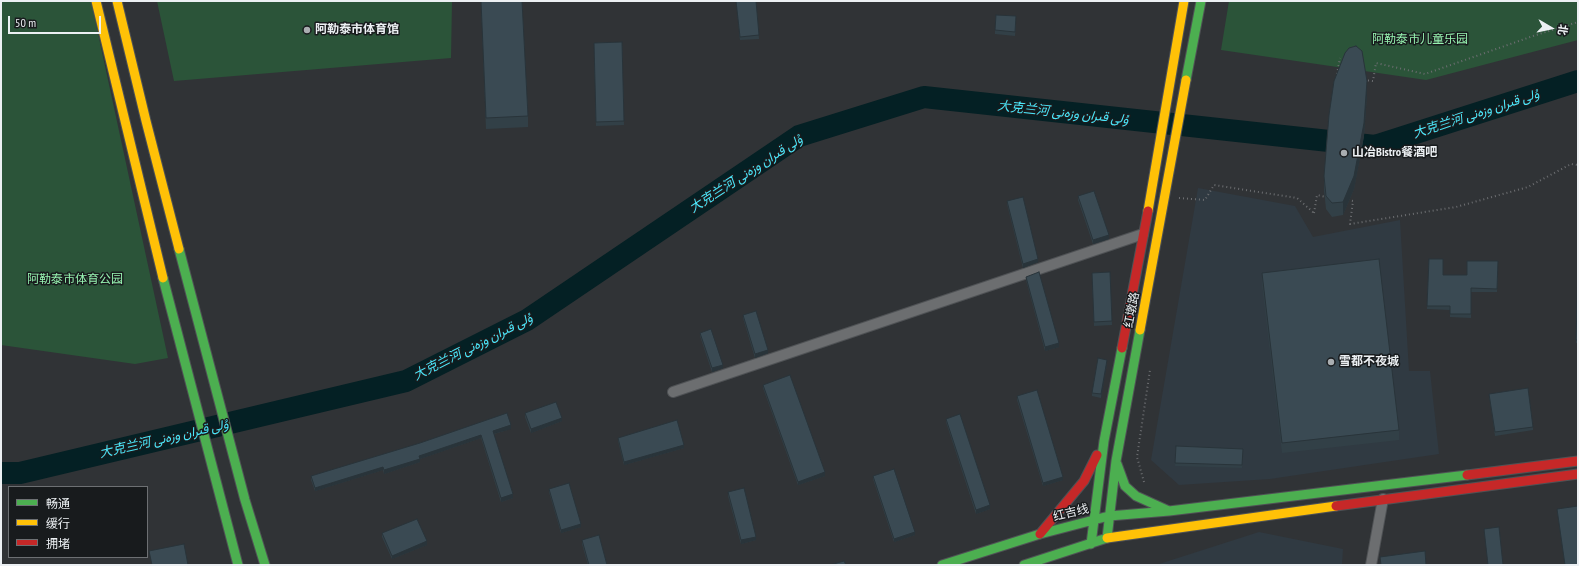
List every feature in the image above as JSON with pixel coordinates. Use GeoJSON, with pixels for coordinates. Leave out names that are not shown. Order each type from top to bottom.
{"type":"FeatureCollection","features":[{"type":"Feature","properties":{"kind":"main road"},"geometry":{"type":"LineString","coordinates":[[96,1],[163,279],[238,565]]}},
{"type":"Feature","properties":{"kind":"main road"},"geometry":{"type":"LineString","coordinates":[[117,1],[146,121],[245,500],[265,565]]}},
{"type":"Feature","properties":{"kind":"main road","name":"红墩路"},"geometry":{"type":"LineString","coordinates":[[1104,441],[1156,167],[1184,1]]}},
{"type":"Feature","properties":{"kind":"main road","name":"红墩路"},"geometry":{"type":"LineString","coordinates":[[1108,538],[1109,516],[1116,461],[1201,1]]}},
{"type":"Feature","properties":{"kind":"main road"},"geometry":{"type":"LineString","coordinates":[[1091,544],[1104,441]]}},
{"type":"Feature","properties":{"kind":"main road"},"geometry":{"type":"LineString","coordinates":[[942,565],[1040,534],[1084,481],[1104,441]]}},
{"type":"Feature","properties":{"kind":"main road"},"geometry":{"type":"LineString","coordinates":[[1116,461],[1125,486],[1136,496],[1169,511]]}},
{"type":"Feature","properties":{"kind":"main road","name":"红吉线"},"geometry":{"type":"LineString","coordinates":[[1040,534],[1109,516],[1169,511],[1578,461]]}},
{"type":"Feature","properties":{"kind":"main road"},"geometry":{"type":"LineString","coordinates":[[1024,565],[1108,538],[1383,499],[1578,474]]}},
{"type":"Feature","properties":{"kind":"street"},"geometry":{"type":"LineString","coordinates":[[673,392],[1143,234]]}},
{"type":"Feature","properties":{"kind":"street"},"geometry":{"type":"LineString","coordinates":[[1371,565],[1383,499]]}},
{"type":"Feature","properties":{"kind":"path"},"geometry":{"type":"LineString","coordinates":[[1360,79],[1373,81],[1376,63],[1425,74],[1536,35],[1578,22]]}},
{"type":"Feature","properties":{"kind":"path"},"geometry":{"type":"LineString","coordinates":[[1340,58],[1337,75],[1343,76]]}},
{"type":"Feature","properties":{"kind":"path"},"geometry":{"type":"LineString","coordinates":[[1342,199],[1353,201],[1350,224],[1456,207],[1528,187],[1571,164],[1578,165]]}},
{"type":"Feature","properties":{"kind":"path"},"geometry":{"type":"LineString","coordinates":[[1179,198],[1205,200],[1214,185],[1297,198],[1314,213],[1317,195],[1330,197]]}},
{"type":"Feature","properties":{"kind":"path"},"geometry":{"type":"LineString","coordinates":[[1146,487],[1137,456],[1150,370]]}},
{"type":"Feature","properties":{"kind":"shaded area"},"geometry":{"type":"Polygon","coordinates":[[[1198,188],[1295,206],[1313,237],[1400,220],[1409,371],[1430,371],[1439,454],[1270,479],[1179,485],[1151,460],[1198,188]]]}},
{"type":"Feature","properties":{"kind":"shaded area"},"geometry":{"type":"Polygon","coordinates":[[[1259,532],[1343,549],[1342,565],[1156,565],[1259,532]]]}},
{"type":"Feature","properties":{"kind":"green space","name":"阿勒泰市体育公园"},"geometry":{"type":"Polygon","coordinates":[[[1,1],[91,1],[168,358],[135,364],[1,345],[1,1]]]}},
{"type":"Feature","properties":{"kind":"green space","name":"阿勒泰市体育馆"},"geometry":{"type":"Polygon","coordinates":[[[157,1],[452,1],[451,58],[174,81],[157,1]]]}},
{"type":"Feature","properties":{"kind":"green space","name":"阿勒泰市儿童乐园"},"geometry":{"type":"Polygon","coordinates":[[[1229,1],[1578,1],[1578,40],[1426,80],[1221,50],[1229,1]]]}},
{"type":"Feature","properties":{"kind":"building"},"geometry":{"type":"Polygon","coordinates":[[[481,1],[522,1],[528,116],[486,118],[481,1]]]}},
{"type":"Feature","properties":{"kind":"building"},"geometry":{"type":"Polygon","coordinates":[[[736,1],[756,1],[759,35],[740,37],[736,1]]]}},
{"type":"Feature","properties":{"kind":"building"},"geometry":{"type":"Polygon","coordinates":[[[996,15],[1016,16],[1015,32],[995,30],[996,15]]]}},
{"type":"Feature","properties":{"kind":"building"},"geometry":{"type":"Polygon","coordinates":[[[622,42],[624,121],[596,122],[594,43],[622,42]]]}},
{"type":"Feature","properties":{"kind":"building","name":"山冶Bistro餐酒吧"},"geometry":{"type":"Polygon","coordinates":[[[1356,46],[1362,51],[1367,81],[1364,123],[1354,176],[1343,202],[1332,203],[1326,196],[1324,176],[1329,115],[1334,81],[1345,53],[1349,48],[1356,46]]]}},
{"type":"Feature","properties":{"kind":"building"},"geometry":{"type":"Polygon","coordinates":[[[1094,191],[1109,235],[1093,240],[1078,196],[1094,191]]]}},
{"type":"Feature","properties":{"kind":"building"},"geometry":{"type":"Polygon","coordinates":[[[1023,197],[1038,259],[1023,264],[1007,201],[1023,197]]]}},
{"type":"Feature","properties":{"kind":"building","name":"雪都不夜城"},"geometry":{"type":"Polygon","coordinates":[[[1379,259],[1399,430],[1282,443],[1262,273],[1379,259]]]}},
{"type":"Feature","properties":{"kind":"building"},"geometry":{"type":"Polygon","coordinates":[[[1429,259],[1443,259],[1443,275],[1467,275],[1467,261],[1498,261],[1497,289],[1471,288],[1471,314],[1450,314],[1450,306],[1427,306],[1429,259]]]}},
{"type":"Feature","properties":{"kind":"building"},"geometry":{"type":"Polygon","coordinates":[[[1578,270],[1578,340],[1576,340],[1578,270]]]}},
{"type":"Feature","properties":{"kind":"building"},"geometry":{"type":"Polygon","coordinates":[[[1039,272],[1059,343],[1045,347],[1026,277],[1039,272]]]}},
{"type":"Feature","properties":{"kind":"building"},"geometry":{"type":"Polygon","coordinates":[[[1110,272],[1112,321],[1094,322],[1092,273],[1110,272]]]}},
{"type":"Feature","properties":{"kind":"building"},"geometry":{"type":"Polygon","coordinates":[[[756,311],[768,350],[755,354],[743,315],[756,311]]]}},
{"type":"Feature","properties":{"kind":"building"},"geometry":{"type":"Polygon","coordinates":[[[711,329],[723,365],[712,368],[700,333],[711,329]]]}},
{"type":"Feature","properties":{"kind":"building"},"geometry":{"type":"Polygon","coordinates":[[[1098,358],[1107,360],[1101,394],[1092,393],[1098,358]]]}},
{"type":"Feature","properties":{"kind":"building"},"geometry":{"type":"Polygon","coordinates":[[[790,375],[825,472],[798,482],[763,385],[790,375]]]}},
{"type":"Feature","properties":{"kind":"building"},"geometry":{"type":"Polygon","coordinates":[[[1528,388],[1533,427],[1495,432],[1489,394],[1528,388]]]}},
{"type":"Feature","properties":{"kind":"building"},"geometry":{"type":"Polygon","coordinates":[[[1037,390],[1063,477],[1043,483],[1017,396],[1037,390]]]}},
{"type":"Feature","properties":{"kind":"building"},"geometry":{"type":"Polygon","coordinates":[[[556,402],[562,418],[531,429],[525,413],[556,402]]]}},
{"type":"Feature","properties":{"kind":"building"},"geometry":{"type":"Polygon","coordinates":[[[507,413],[511,425],[493,431],[513,494],[501,498],[481,435],[419,456],[420,459],[384,470],[383,467],[315,488],[311,476],[420,443],[507,413]]]}},
{"type":"Feature","properties":{"kind":"building"},"geometry":{"type":"Polygon","coordinates":[[[960,414],[990,505],[976,510],[946,419],[960,414]]]}},
{"type":"Feature","properties":{"kind":"building"},"geometry":{"type":"Polygon","coordinates":[[[677,420],[684,445],[624,462],[618,438],[677,420]]]}},
{"type":"Feature","properties":{"kind":"building"},"geometry":{"type":"Polygon","coordinates":[[[1176,446],[1243,449],[1242,465],[1175,463],[1176,446]]]}},
{"type":"Feature","properties":{"kind":"building"},"geometry":{"type":"Polygon","coordinates":[[[894,469],[915,532],[894,539],[873,476],[894,469]]]}},
{"type":"Feature","properties":{"kind":"building"},"geometry":{"type":"Polygon","coordinates":[[[569,483],[581,524],[561,530],[549,489],[569,483]]]}},
{"type":"Feature","properties":{"kind":"building"},"geometry":{"type":"Polygon","coordinates":[[[744,488],[756,537],[741,540],[728,492],[744,488]]]}},
{"type":"Feature","properties":{"kind":"building"},"geometry":{"type":"Polygon","coordinates":[[[1578,506],[1578,565],[1565,565],[1557,509],[1578,506]]]}},
{"type":"Feature","properties":{"kind":"building"},"geometry":{"type":"Polygon","coordinates":[[[417,519],[427,541],[392,556],[382,533],[417,519]]]}},
{"type":"Feature","properties":{"kind":"building"},"geometry":{"type":"Polygon","coordinates":[[[1499,527],[1503,565],[1488,565],[1484,529],[1499,527]]]}},
{"type":"Feature","properties":{"kind":"building"},"geometry":{"type":"Polygon","coordinates":[[[599,535],[607,565],[589,565],[582,540],[599,535]]]}},
{"type":"Feature","properties":{"kind":"building"},"geometry":{"type":"Polygon","coordinates":[[[184,544],[188,565],[152,565],[149,551],[184,544]]]}},
{"type":"Feature","properties":{"kind":"building"},"geometry":{"type":"Polygon","coordinates":[[[1425,551],[1426,565],[1381,565],[1380,557],[1425,551]]]}},
{"type":"Feature","properties":{"kind":"building"},"geometry":{"type":"Polygon","coordinates":[[[844,561],[846,565],[830,565],[844,561]]]}},
{"type":"Feature","properties":{"kind":"waterway","name":"大克兰河 ۇلى قىران وزەنى"},"geometry":{"type":"LineString","coordinates":[[1,473],[20,473],[406,381],[527,320],[799,136],[924,97],[1375,146],[1578,81]]}},
{"type":"Feature","properties":{"kind":"traffic: fast"},"geometry":{"type":"LineString","coordinates":[[1186,80],[1201,1]]}},
{"type":"Feature","properties":{"kind":"traffic: fast"},"geometry":{"type":"LineString","coordinates":[[179,249],[245,500],[265,565]]}},
{"type":"Feature","properties":{"kind":"traffic: fast"},"geometry":{"type":"LineString","coordinates":[[163,278],[238,565]]}},
{"type":"Feature","properties":{"kind":"traffic: fast"},"geometry":{"type":"LineString","coordinates":[[1024,565],[1107,538],[1116,461],[1140,330]]}},
{"type":"Feature","properties":{"kind":"traffic: fast"},"geometry":{"type":"LineString","coordinates":[[1091,544],[1104,441],[1122,348]]}},
{"type":"Feature","properties":{"kind":"traffic: fast"},"geometry":{"type":"LineString","coordinates":[[1117,464],[1125,486],[1136,496],[1169,511]]}},
{"type":"Feature","properties":{"kind":"traffic: fast"},"geometry":{"type":"LineString","coordinates":[[1109,516],[1169,511],[1467,475]]}},
{"type":"Feature","properties":{"kind":"traffic: fast"},"geometry":{"type":"LineString","coordinates":[[942,565],[1040,534],[1105,517]]}},
{"type":"Feature","properties":{"kind":"traffic: slow"},"geometry":{"type":"LineString","coordinates":[[96,1],[163,278]]}},
{"type":"Feature","properties":{"kind":"traffic: slow"},"geometry":{"type":"LineString","coordinates":[[117,1],[179,249]]}},
{"type":"Feature","properties":{"kind":"traffic: slow"},"geometry":{"type":"LineString","coordinates":[[1148,211],[1184,1]]}},
{"type":"Feature","properties":{"kind":"traffic: slow"},"geometry":{"type":"LineString","coordinates":[[1140,330],[1186,80]]}},
{"type":"Feature","properties":{"kind":"traffic: slow"},"geometry":{"type":"LineString","coordinates":[[1107,538],[1336,506]]}},
{"type":"Feature","properties":{"kind":"traffic: jam"},"geometry":{"type":"LineString","coordinates":[[1122,348],[1148,211]]}},
{"type":"Feature","properties":{"kind":"traffic: jam"},"geometry":{"type":"LineString","coordinates":[[1040,534],[1084,481],[1097,455]]}},
{"type":"Feature","properties":{"kind":"traffic: jam"},"geometry":{"type":"LineString","coordinates":[[1467,475],[1578,461]]}},
{"type":"Feature","properties":{"kind":"traffic: jam"},"geometry":{"type":"LineString","coordinates":[[1336,506],[1578,474]]}},
{"type":"Feature","properties":{"kind":"place","name":"阿勒泰市体育馆"},"geometry":{"type":"Point","coordinates":[307,30]}},
{"type":"Feature","properties":{"kind":"place","name":"山冶Bistro餐酒吧"},"geometry":{"type":"Point","coordinates":[1344,153]}},
{"type":"Feature","properties":{"kind":"place","name":"雪都不夜城"},"geometry":{"type":"Point","coordinates":[1331,362]}}]}
